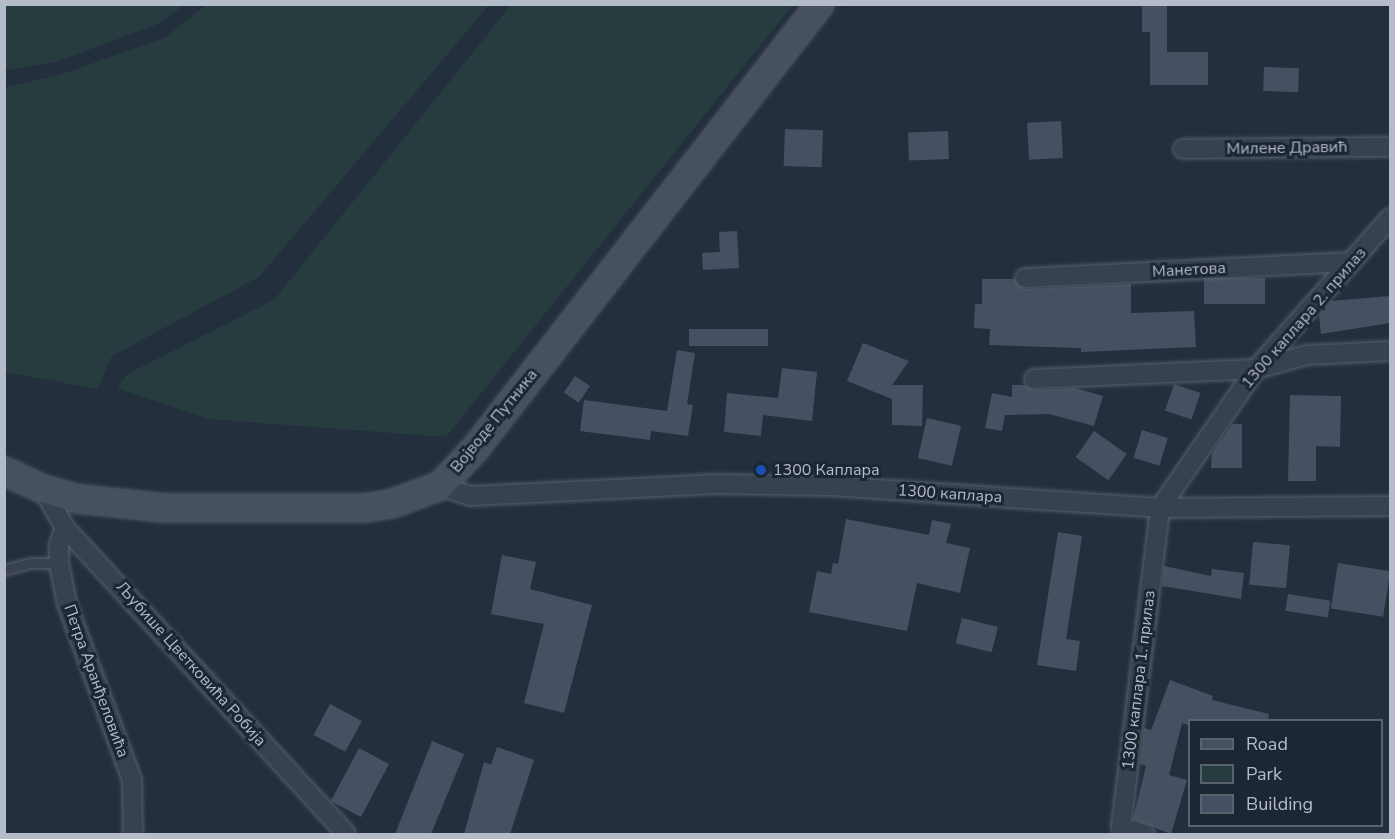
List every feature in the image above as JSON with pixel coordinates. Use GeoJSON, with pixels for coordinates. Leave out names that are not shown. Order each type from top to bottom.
{"type":"FeatureCollection","features":[{"type":"Feature","properties":{"kind":"street","name":"Војводе Путника"},"geometry":{"type":"LineString","coordinates":[[4,471],[43,489],[80,499],[164,508],[365,508],[391,504],[440,486],[475,449],[820,4]]}},
{"type":"Feature","properties":{"kind":"street","name":"Милене Дравић"},"geometry":{"type":"LineString","coordinates":[[1183,149],[1390,147]]}},
{"type":"Feature","properties":{"kind":"street","name":"1300 каплара 2. прилаз"},"geometry":{"type":"LineString","coordinates":[[1160,508],[1256,369],[1390,218]]}},
{"type":"Feature","properties":{"kind":"street","name":"Манетова"},"geometry":{"type":"LineString","coordinates":[[1025,278],[1352,262]]}},
{"type":"Feature","properties":{"kind":"street"},"geometry":{"type":"LineString","coordinates":[[1034,379],[1256,369],[1307,355],[1390,351]]}},
{"type":"Feature","properties":{"kind":"street","name":"1300 каплара"},"geometry":{"type":"LineString","coordinates":[[440,486],[471,496],[674,484],[831,486],[1160,508],[1390,506]]}},
{"type":"Feature","properties":{"kind":"street","name":"Љубише Цветковића Робија"},"geometry":{"type":"LineString","coordinates":[[43,489],[64,528],[346,834]]}},
{"type":"Feature","properties":{"kind":"street","name":"1300 каплара 1. прилаз"},"geometry":{"type":"LineString","coordinates":[[1145,834],[1121,827],[1160,508]]}},
{"type":"Feature","properties":{"kind":"street","name":"Петра Аранђеловића"},"geometry":{"type":"LineString","coordinates":[[64,528],[59,545],[59,563],[67,604],[132,780],[134,834]]}},
{"type":"Feature","properties":{"kind":"lane"},"geometry":{"type":"LineString","coordinates":[[4,570],[31,563],[59,563]]}},
{"type":"Feature","properties":{"kind":"green space"},"geometry":{"type":"Polygon","coordinates":[[[5,4],[184,5],[158,24],[56,62],[5,70],[5,4]]]}},
{"type":"Feature","properties":{"kind":"green space"},"geometry":{"type":"Polygon","coordinates":[[[206,5],[489,5],[259,277],[112,356],[97,389],[5,372],[5,87],[59,75],[164,38],[206,5]]]}},
{"type":"Feature","properties":{"kind":"green space"},"geometry":{"type":"Polygon","coordinates":[[[511,5],[793,5],[446,437],[209,419],[117,388],[127,374],[274,300],[511,5]]]}},
{"type":"Feature","properties":{"kind":"building"},"geometry":{"type":"Polygon","coordinates":[[[1142,4],[1167,4],[1167,52],[1208,52],[1208,85],[1150,85],[1150,32],[1142,32],[1142,4]]]}},
{"type":"Feature","properties":{"kind":"building"},"geometry":{"type":"Polygon","coordinates":[[[1264,67],[1299,68],[1298,92],[1263,91],[1264,67]]]}},
{"type":"Feature","properties":{"kind":"building"},"geometry":{"type":"Polygon","coordinates":[[[1061,121],[1063,158],[1029,160],[1027,123],[1061,121]]]}},
{"type":"Feature","properties":{"kind":"building"},"geometry":{"type":"Polygon","coordinates":[[[785,129],[823,130],[822,167],[784,166],[785,129]]]}},
{"type":"Feature","properties":{"kind":"building"},"geometry":{"type":"Polygon","coordinates":[[[948,131],[949,159],[909,160],[908,132],[948,131]]]}},
{"type":"Feature","properties":{"kind":"building"},"geometry":{"type":"Polygon","coordinates":[[[737,231],[739,268],[703,270],[702,253],[720,252],[719,232],[737,231]]]}},
{"type":"Feature","properties":{"kind":"building"},"geometry":{"type":"Polygon","coordinates":[[[1204,278],[1265,278],[1265,304],[1204,304],[1204,278]]]}},
{"type":"Feature","properties":{"kind":"building"},"geometry":{"type":"Polygon","coordinates":[[[982,279],[1014,279],[1026,289],[1131,284],[1131,313],[1194,311],[1196,347],[1081,352],[1081,348],[989,345],[990,329],[974,328],[975,304],[982,304],[982,279]]]}},
{"type":"Feature","properties":{"kind":"building"},"geometry":{"type":"Polygon","coordinates":[[[1390,296],[1390,323],[1321,334],[1319,315],[1331,301],[1390,296]]]}},
{"type":"Feature","properties":{"kind":"building"},"geometry":{"type":"Polygon","coordinates":[[[689,329],[768,329],[768,346],[689,346],[689,329]]]}},
{"type":"Feature","properties":{"kind":"building"},"geometry":{"type":"Polygon","coordinates":[[[863,343],[909,361],[892,385],[923,385],[922,426],[892,425],[892,399],[847,381],[863,343]]]}},
{"type":"Feature","properties":{"kind":"building"},"geometry":{"type":"Polygon","coordinates":[[[677,350],[695,353],[687,404],[693,405],[688,436],[651,431],[650,440],[580,431],[584,400],[667,411],[677,350]]]}},
{"type":"Feature","properties":{"kind":"building"},"geometry":{"type":"Polygon","coordinates":[[[782,368],[817,372],[812,421],[763,415],[761,436],[724,432],[727,393],[778,398],[782,368]]]}},
{"type":"Feature","properties":{"kind":"building"},"geometry":{"type":"Polygon","coordinates":[[[575,376],[590,386],[579,403],[564,393],[575,376]]]}},
{"type":"Feature","properties":{"kind":"building"},"geometry":{"type":"Polygon","coordinates":[[[1174,384],[1200,393],[1191,420],[1165,410],[1174,384]]]}},
{"type":"Feature","properties":{"kind":"building"},"geometry":{"type":"Polygon","coordinates":[[[1012,385],[1024,385],[1035,390],[1075,388],[1103,396],[1094,426],[1049,414],[1005,415],[1002,431],[985,428],[992,393],[1012,397],[1012,385]]]}},
{"type":"Feature","properties":{"kind":"building"},"geometry":{"type":"Polygon","coordinates":[[[1290,395],[1341,396],[1340,447],[1316,446],[1316,481],[1288,481],[1290,395]]]}},
{"type":"Feature","properties":{"kind":"building"},"geometry":{"type":"Polygon","coordinates":[[[927,418],[961,426],[952,466],[918,458],[927,418]]]}},
{"type":"Feature","properties":{"kind":"building"},"geometry":{"type":"Polygon","coordinates":[[[1232,424],[1242,424],[1242,468],[1211,468],[1212,453],[1232,424]]]}},
{"type":"Feature","properties":{"kind":"building"},"geometry":{"type":"Polygon","coordinates":[[[1142,430],[1168,438],[1159,466],[1134,458],[1142,430]]]}},
{"type":"Feature","properties":{"kind":"building"},"geometry":{"type":"Polygon","coordinates":[[[1094,431],[1127,454],[1108,480],[1076,457],[1094,431]]]}},
{"type":"Feature","properties":{"kind":"building"},"geometry":{"type":"Polygon","coordinates":[[[846,519],[929,535],[932,520],[951,524],[946,543],[970,548],[960,593],[917,583],[907,631],[809,612],[817,571],[831,574],[833,563],[838,564],[846,519]]]}},
{"type":"Feature","properties":{"kind":"building"},"geometry":{"type":"Polygon","coordinates":[[[1058,532],[1082,536],[1066,639],[1080,641],[1076,671],[1037,665],[1058,532]]]}},
{"type":"Feature","properties":{"kind":"building"},"geometry":{"type":"Polygon","coordinates":[[[1253,542],[1290,545],[1286,588],[1249,585],[1253,542]]]}},
{"type":"Feature","properties":{"kind":"building"},"geometry":{"type":"Polygon","coordinates":[[[502,555],[536,562],[530,589],[592,605],[564,713],[524,703],[544,624],[491,614],[502,555]]]}},
{"type":"Feature","properties":{"kind":"building"},"geometry":{"type":"Polygon","coordinates":[[[1338,563],[1390,571],[1383,617],[1331,608],[1338,563]]]}},
{"type":"Feature","properties":{"kind":"building"},"geometry":{"type":"Polygon","coordinates":[[[1164,566],[1211,576],[1212,569],[1244,573],[1241,599],[1162,586],[1164,566]]]}},
{"type":"Feature","properties":{"kind":"building"},"geometry":{"type":"Polygon","coordinates":[[[1288,594],[1330,601],[1328,618],[1285,611],[1288,594]]]}},
{"type":"Feature","properties":{"kind":"building"},"geometry":{"type":"Polygon","coordinates":[[[962,618],[998,627],[992,652],[956,643],[962,618]]]}},
{"type":"Feature","properties":{"kind":"building"},"geometry":{"type":"Polygon","coordinates":[[[1170,680],[1213,696],[1212,700],[1269,714],[1268,719],[1188,719],[1188,725],[1182,723],[1169,775],[1187,780],[1171,834],[1133,819],[1146,766],[1140,764],[1144,728],[1151,730],[1170,680]]]}},
{"type":"Feature","properties":{"kind":"building"},"geometry":{"type":"Polygon","coordinates":[[[330,704],[362,721],[345,752],[314,735],[330,704]]]}},
{"type":"Feature","properties":{"kind":"building"},"geometry":{"type":"Polygon","coordinates":[[[432,741],[464,754],[431,834],[395,834],[432,741]]]}},
{"type":"Feature","properties":{"kind":"building"},"geometry":{"type":"Polygon","coordinates":[[[497,747],[534,760],[510,834],[464,834],[484,762],[491,765],[497,747]]]}},
{"type":"Feature","properties":{"kind":"building"},"geometry":{"type":"Polygon","coordinates":[[[359,748],[389,764],[361,817],[331,801],[359,748]]]}},
{"type":"Feature","properties":{"kind":"place","name":"1300 Каплара"},"geometry":{"type":"Point","coordinates":[761,470]}}]}
